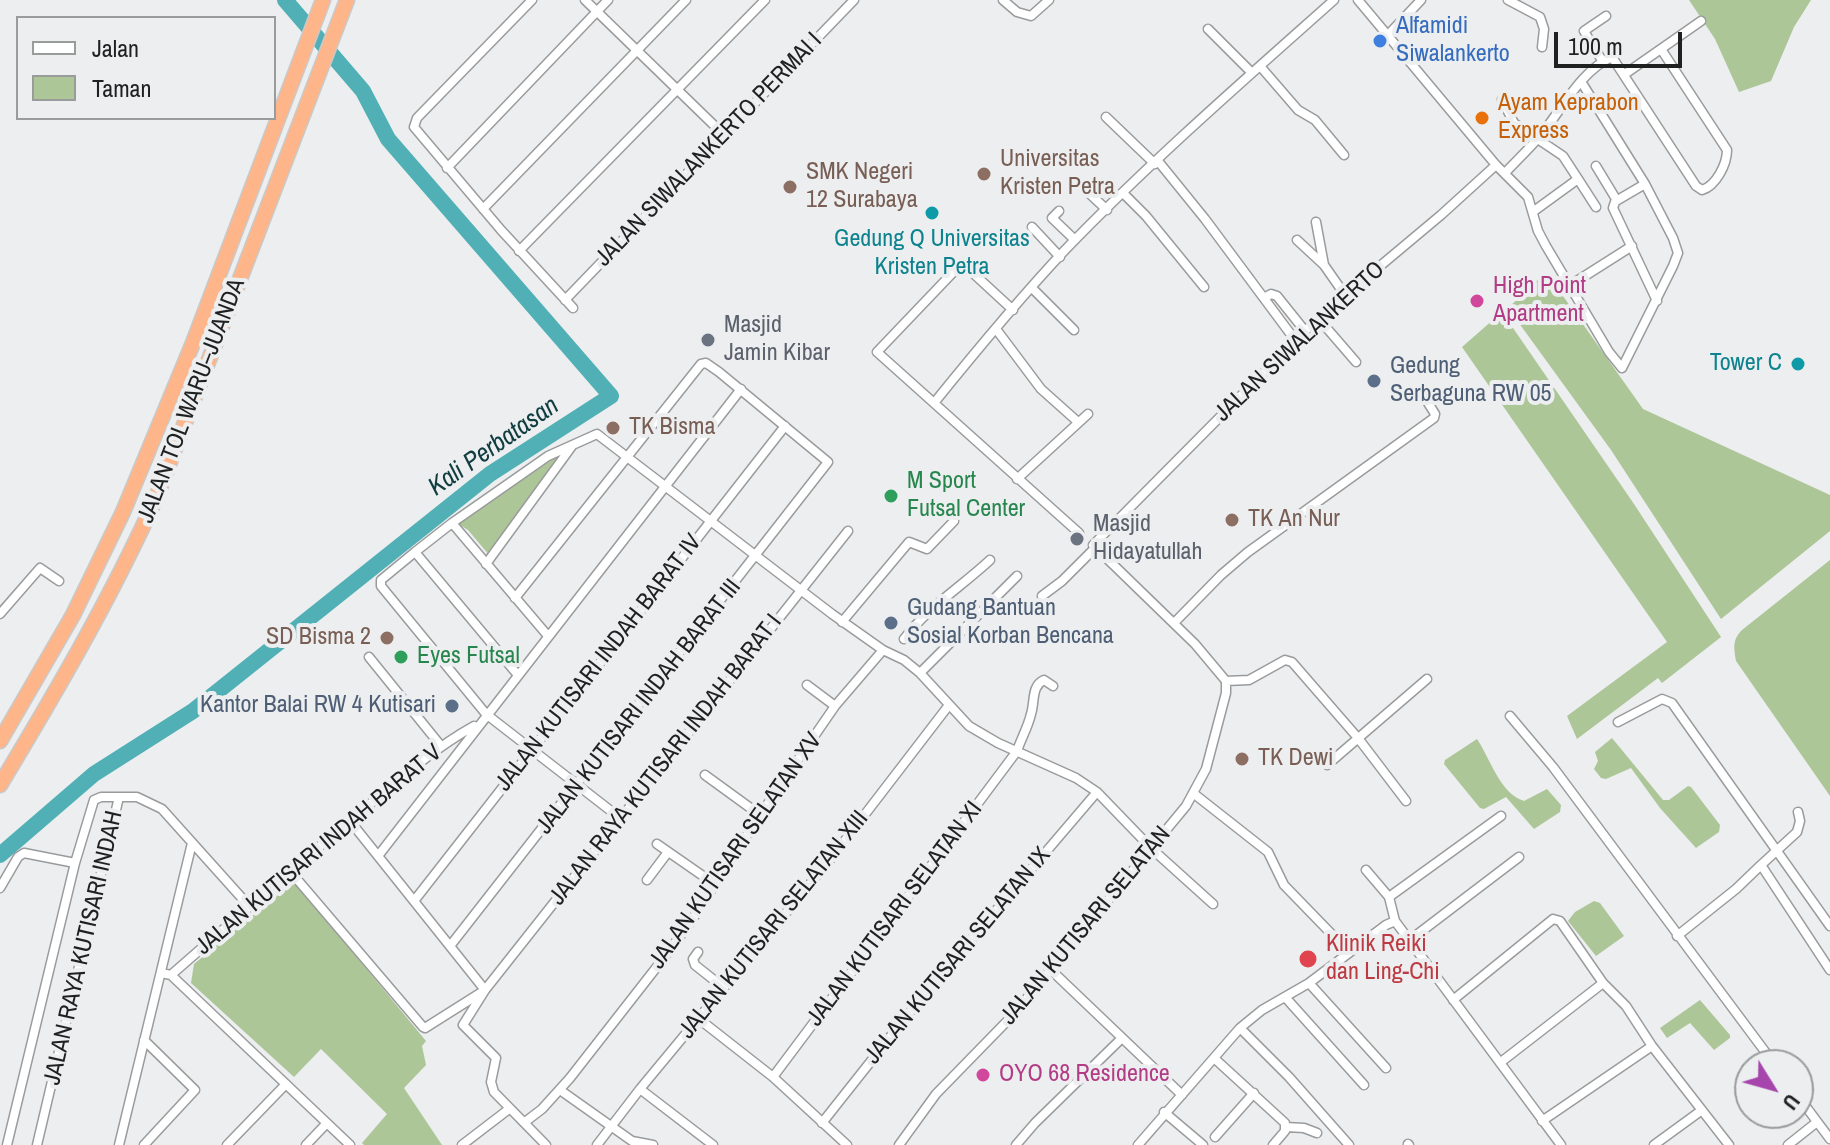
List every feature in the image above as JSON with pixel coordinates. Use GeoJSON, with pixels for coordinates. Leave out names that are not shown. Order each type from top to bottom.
{"type":"FeatureCollection","features":[{"type":"Feature","properties":{"kind":"highway","name":"JALAN TOL WARU–JUANDA"},"geometry":{"type":"LineString","coordinates":[[0,741],[73,615],[123,512],[160,426],[323,0]]}},
{"type":"Feature","properties":{"kind":"highway","name":"JALAN TOL WARU–JUANDA"},"geometry":{"type":"LineString","coordinates":[[0,785],[135,546],[345,5]]}},
{"type":"Feature","properties":{"kind":"street"},"geometry":{"type":"LineString","coordinates":[[532,0],[417,118],[415,129],[519,251],[573,308]]}},
{"type":"Feature","properties":{"kind":"street"},"geometry":{"type":"LineString","coordinates":[[585,0],[723,134]]}},
{"type":"Feature","properties":{"kind":"street"},"geometry":{"type":"LineString","coordinates":[[447,168],[608,0]]}},
{"type":"Feature","properties":{"kind":"street"},"geometry":{"type":"LineString","coordinates":[[483,209],[686,0]]}},
{"type":"Feature","properties":{"kind":"street"},"geometry":{"type":"LineString","coordinates":[[519,251],[765,0]]}},
{"type":"Feature","properties":{"kind":"street","name":"JALAN SIWALANKERTO PERMAI I"},"geometry":{"type":"LineString","coordinates":[[565,300],[854,0]]}},
{"type":"Feature","properties":{"kind":"street"},"geometry":{"type":"LineString","coordinates":[[1003,0],[1017,12],[1031,16],[1049,0]]}},
{"type":"Feature","properties":{"kind":"street"},"geometry":{"type":"LineString","coordinates":[[934,403],[1075,240],[1334,0]]}},
{"type":"Feature","properties":{"kind":"street"},"geometry":{"type":"LineString","coordinates":[[1358,0],[1496,165],[1528,197],[1538,231],[1609,352],[1622,368],[1677,256],[1676,245],[1645,184],[1582,83]]}},
{"type":"Feature","properties":{"kind":"street"},"geometry":{"type":"LineString","coordinates":[[1387,36],[1421,0]]}},
{"type":"Feature","properties":{"kind":"street"},"geometry":{"type":"LineString","coordinates":[[1508,0],[1540,17],[1544,29],[1542,47]]}},
{"type":"Feature","properties":{"kind":"street"},"geometry":{"type":"LineString","coordinates":[[1603,62],[1584,31],[1606,16]]}},
{"type":"Feature","properties":{"kind":"street"},"geometry":{"type":"LineString","coordinates":[[1625,74],[1701,21]]}},
{"type":"Feature","properties":{"kind":"street"},"geometry":{"type":"LineString","coordinates":[[1208,29],[1252,73]]}},
{"type":"Feature","properties":{"kind":"street"},"geometry":{"type":"LineString","coordinates":[[1505,173],[1538,139],[1582,83],[1603,62],[1614,58],[1696,186],[1702,190],[1709,188],[1728,153],[1661,49]]}},
{"type":"Feature","properties":{"kind":"street"},"geometry":{"type":"LineString","coordinates":[[1260,66],[1298,110],[1315,120],[1344,155]]}},
{"type":"Feature","properties":{"kind":"street"},"geometry":{"type":"LineString","coordinates":[[1502,100],[1514,123],[1563,156],[1596,207]]}},
{"type":"Feature","properties":{"kind":"street"},"geometry":{"type":"LineString","coordinates":[[1106,117],[1156,163],[1295,340]]}},
{"type":"Feature","properties":{"kind":"street","name":"JALAN SIWALANKERTO"},"geometry":{"type":"LineString","coordinates":[[1042,596],[1062,581],[1318,318],[1496,165]]}},
{"type":"Feature","properties":{"kind":"street"},"geometry":{"type":"LineString","coordinates":[[1596,166],[1616,201]]}},
{"type":"Feature","properties":{"kind":"street"},"geometry":{"type":"LineString","coordinates":[[1074,179],[1107,210]]}},
{"type":"Feature","properties":{"kind":"street"},"geometry":{"type":"LineString","coordinates":[[1534,211],[1578,179]]}},
{"type":"Feature","properties":{"kind":"street"},"geometry":{"type":"LineString","coordinates":[[1645,184],[1616,201],[1613,208],[1657,301]]}},
{"type":"Feature","properties":{"kind":"street"},"geometry":{"type":"LineString","coordinates":[[1123,193],[1146,216],[1204,287]]}},
{"type":"Feature","properties":{"kind":"street"},"geometry":{"type":"LineString","coordinates":[[1059,211],[1052,218],[1075,240]]}},
{"type":"Feature","properties":{"kind":"street"},"geometry":{"type":"LineString","coordinates":[[1316,222],[1324,265]]}},
{"type":"Feature","properties":{"kind":"street"},"geometry":{"type":"LineString","coordinates":[[1032,227],[1060,257]]}},
{"type":"Feature","properties":{"kind":"street"},"geometry":{"type":"LineString","coordinates":[[1297,240],[1324,265],[1345,295]]}},
{"type":"Feature","properties":{"kind":"street"},"geometry":{"type":"LineString","coordinates":[[1569,286],[1632,246]]}},
{"type":"Feature","properties":{"kind":"street"},"geometry":{"type":"LineString","coordinates":[[1013,310],[961,263],[878,351],[1095,546],[1174,623],[1226,681],[1249,680],[1289,660],[1358,738],[1406,801]]}},
{"type":"Feature","properties":{"kind":"street"},"geometry":{"type":"LineString","coordinates":[[1032,288],[1074,330]]}},
{"type":"Feature","properties":{"kind":"street"},"geometry":{"type":"LineString","coordinates":[[1264,298],[1271,294],[1277,296],[1305,331]]}},
{"type":"Feature","properties":{"kind":"street"},"geometry":{"type":"LineString","coordinates":[[1318,318],[1356,362]]}},
{"type":"Feature","properties":{"kind":"street"},"geometry":{"type":"LineString","coordinates":[[996,329],[1034,381],[1078,422]]}},
{"type":"Feature","properties":{"kind":"street"},"geometry":{"type":"LineString","coordinates":[[515,598],[701,364],[710,365],[785,426]]}},
{"type":"Feature","properties":{"kind":"street","name":"JALAN KUTISARI INDAH BARAT V"},"geometry":{"type":"LineString","coordinates":[[378,856],[741,389]]}},
{"type":"Feature","properties":{"kind":"street"},"geometry":{"type":"LineString","coordinates":[[1174,623],[1221,575],[1434,418],[1435,414],[1422,393]]}},
{"type":"Feature","properties":{"kind":"street"},"geometry":{"type":"LineString","coordinates":[[1017,479],[1088,414]]}},
{"type":"Feature","properties":{"kind":"street","name":"JALAN KUTISARI INDAH BARAT III"},"geometry":{"type":"LineString","coordinates":[[450,946],[827,467],[827,460],[785,426]]}},
{"type":"Feature","properties":{"kind":"street","name":"JALAN KUTISARI INDAH BARAT IV"},"geometry":{"type":"LineString","coordinates":[[414,901],[785,426]]}},
{"type":"Feature","properties":{"kind":"street"},"geometry":{"type":"LineString","coordinates":[[620,818],[486,714],[381,586],[382,579],[498,488],[548,456],[595,433],[842,622],[883,650],[894,653],[920,673],[969,726],[1064,772],[1097,792],[1152,849],[1213,904]]}},
{"type":"Feature","properties":{"kind":"street"},"geometry":{"type":"LineString","coordinates":[[486,564],[575,442]]}},
{"type":"Feature","properties":{"kind":"street"},"geometry":{"type":"LineString","coordinates":[[842,622],[909,542],[927,549],[954,521]]}},
{"type":"Feature","properties":{"kind":"street"},"geometry":{"type":"LineString","coordinates":[[452,523],[548,636]]}},
{"type":"Feature","properties":{"kind":"street","name":"JALAN RAYA KUTISARI INDAH BARAT I"},"geometry":{"type":"LineString","coordinates":[[485,990],[848,531]]}},
{"type":"Feature","properties":{"kind":"street"},"geometry":{"type":"LineString","coordinates":[[415,552],[517,674]]}},
{"type":"Feature","properties":{"kind":"street"},"geometry":{"type":"LineString","coordinates":[[894,653],[929,609],[963,586],[990,560]]}},
{"type":"Feature","properties":{"kind":"street"},"geometry":{"type":"LineString","coordinates":[[0,614],[40,568],[59,581]]}},
{"type":"Feature","properties":{"kind":"street"},"geometry":{"type":"LineString","coordinates":[[920,673],[1017,576]]}},
{"type":"Feature","properties":{"kind":"street","name":"JALAN KUTISARI SELATAN XV"},"geometry":{"type":"LineString","coordinates":[[525,1122],[560,1090],[663,959],[835,706],[883,650]]}},
{"type":"Feature","properties":{"kind":"street"},"geometry":{"type":"LineString","coordinates":[[369,657],[441,746]]}},
{"type":"Feature","properties":{"kind":"street"},"geometry":{"type":"LineString","coordinates":[[1327,765],[1427,679]]}},
{"type":"Feature","properties":{"kind":"street","name":"JALAN KUTISARI SELATAN XI"},"geometry":{"type":"LineString","coordinates":[[773,1077],[1017,751],[1032,713],[1038,683],[1044,680],[1053,686]]}},
{"type":"Feature","properties":{"kind":"street","name":"JALAN KUTISARI SELATAN"},"geometry":{"type":"LineString","coordinates":[[899,1145],[936,1094],[996,1035],[1051,970],[1152,849],[1193,793],[1206,769],[1226,693],[1226,681]]}},
{"type":"Feature","properties":{"kind":"street"},"geometry":{"type":"LineString","coordinates":[[807,685],[835,706]]}},
{"type":"Feature","properties":{"kind":"street"},"geometry":{"type":"LineString","coordinates":[[1618,722],[1662,699],[1669,700],[1830,926]]}},
{"type":"Feature","properties":{"kind":"street","name":"JALAN KUTISARI SELATAN XIII"},"geometry":{"type":"LineString","coordinates":[[597,1145],[833,856],[949,705]]}},
{"type":"Feature","properties":{"kind":"street"},"geometry":{"type":"LineString","coordinates":[[1510,716],[1553,767],[1763,1049]]}},
{"type":"Feature","properties":{"kind":"street","name":"JALAN KUTISARI INDAH BARAT V"},"geometry":{"type":"LineString","coordinates":[[171,975],[441,746],[479,723]]}},
{"type":"Feature","properties":{"kind":"street"},"geometry":{"type":"LineString","coordinates":[[705,775],[760,815]]}},
{"type":"Feature","properties":{"kind":"street","name":"JALAN KUTISARI SELATAN IX"},"geometry":{"type":"LineString","coordinates":[[822,1123],[946,968],[1097,792]]}},
{"type":"Feature","properties":{"kind":"street"},"geometry":{"type":"LineString","coordinates":[[1193,793],[1268,852],[1284,885],[1349,952]]}},
{"type":"Feature","properties":{"kind":"street"},"geometry":{"type":"LineString","coordinates":[[119,797],[144,799],[162,809],[249,906]]}},
{"type":"Feature","properties":{"kind":"street","name":"JALAN RAYA KUTISARI INDAH"},"geometry":{"type":"LineString","coordinates":[[7,1145],[92,802],[97,798],[119,797],[37,1145]]}},
{"type":"Feature","properties":{"kind":"street"},"geometry":{"type":"LineString","coordinates":[[1677,936],[1736,889],[1797,832],[1800,821],[1798,812]]}},
{"type":"Feature","properties":{"kind":"street"},"geometry":{"type":"LineString","coordinates":[[1389,897],[1501,816]]}},
{"type":"Feature","properties":{"kind":"street"},"geometry":{"type":"LineString","coordinates":[[350,821],[485,990]]}},
{"type":"Feature","properties":{"kind":"street"},"geometry":{"type":"LineString","coordinates":[[119,1145],[192,843]]}},
{"type":"Feature","properties":{"kind":"street"},"geometry":{"type":"LineString","coordinates":[[657,844],[716,885]]}},
{"type":"Feature","properties":{"kind":"street"},"geometry":{"type":"LineString","coordinates":[[0,888],[21,853],[33,852],[75,863]]}},
{"type":"Feature","properties":{"kind":"street"},"geometry":{"type":"LineString","coordinates":[[647,880],[668,852]]}},
{"type":"Feature","properties":{"kind":"street"},"geometry":{"type":"LineString","coordinates":[[1410,940],[1519,857]]}},
{"type":"Feature","properties":{"kind":"street"},"geometry":{"type":"LineString","coordinates":[[1761,865],[1830,970]]}},
{"type":"Feature","properties":{"kind":"street"},"geometry":{"type":"LineString","coordinates":[[1366,870],[1389,897],[1395,921],[1561,1145]]}},
{"type":"Feature","properties":{"kind":"street"},"geometry":{"type":"LineString","coordinates":[[290,871],[425,1028],[485,990]]}},
{"type":"Feature","properties":{"kind":"street"},"geometry":{"type":"LineString","coordinates":[[1453,1000],[1553,919],[1560,921],[1603,983],[1626,1006],[1652,1046],[1729,1145]]}},
{"type":"Feature","properties":{"kind":"street"},"geometry":{"type":"LineString","coordinates":[[1138,1145],[1240,1028],[1395,921]]}},
{"type":"Feature","properties":{"kind":"street"},"geometry":{"type":"LineString","coordinates":[[698,952],[693,959],[695,965],[724,988]]}},
{"type":"Feature","properties":{"kind":"street"},"geometry":{"type":"LineString","coordinates":[[1051,970],[1182,1095]]}},
{"type":"Feature","properties":{"kind":"street"},"geometry":{"type":"LineString","coordinates":[[161,973],[171,975],[350,1145]]}},
{"type":"Feature","properties":{"kind":"street"},"geometry":{"type":"LineString","coordinates":[[1309,983],[1386,1068]]}},
{"type":"Feature","properties":{"kind":"street"},"geometry":{"type":"LineString","coordinates":[[1501,1062],[1603,983]]}},
{"type":"Feature","properties":{"kind":"street"},"geometry":{"type":"LineString","coordinates":[[485,990],[463,1026],[496,1058],[491,1082],[499,1099],[546,1145]]}},
{"type":"Feature","properties":{"kind":"street"},"geometry":{"type":"LineString","coordinates":[[1285,997],[1364,1085]]}},
{"type":"Feature","properties":{"kind":"street"},"geometry":{"type":"LineString","coordinates":[[699,1019],[773,1077],[847,1145]]}},
{"type":"Feature","properties":{"kind":"street"},"geometry":{"type":"LineString","coordinates":[[1240,1028],[1289,1077],[1349,1145]]}},
{"type":"Feature","properties":{"kind":"street"},"geometry":{"type":"LineString","coordinates":[[1016,1145],[1122,1038]]}},
{"type":"Feature","properties":{"kind":"street"},"geometry":{"type":"LineString","coordinates":[[144,1040],[195,1090],[144,1145]]}},
{"type":"Feature","properties":{"kind":"street"},"geometry":{"type":"LineString","coordinates":[[1542,1121],[1652,1046]]}},
{"type":"Feature","properties":{"kind":"street"},"geometry":{"type":"LineString","coordinates":[[1214,1058],[1254,1093],[1286,1127],[1304,1128],[1317,1133]]}},
{"type":"Feature","properties":{"kind":"street"},"geometry":{"type":"LineString","coordinates":[[227,1145],[286,1084]]}},
{"type":"Feature","properties":{"kind":"street"},"geometry":{"type":"LineString","coordinates":[[640,1089],[713,1145]]}},
{"type":"Feature","properties":{"kind":"street"},"geometry":{"type":"LineString","coordinates":[[560,1090],[632,1141],[653,1145]]}},
{"type":"Feature","properties":{"kind":"street"},"geometry":{"type":"LineString","coordinates":[[1215,1137],[1254,1093]]}},
{"type":"Feature","properties":{"kind":"street"},"geometry":{"type":"LineString","coordinates":[[462,1145],[509,1109]]}},
{"type":"Feature","properties":{"kind":"street"},"geometry":{"type":"LineString","coordinates":[[1654,1145],[1702,1110]]}},
{"type":"Feature","properties":{"kind":"street"},"geometry":{"type":"LineString","coordinates":[[1164,1112],[1203,1145]]}},
{"type":"Feature","properties":{"kind":"street"},"geometry":{"type":"LineString","coordinates":[[1814,1118],[1830,1139]]}},
{"type":"Feature","properties":{"kind":"street"},"geometry":{"type":"LineString","coordinates":[[1788,1145],[1817,1122]]}},
{"type":"Feature","properties":{"kind":"street"},"geometry":{"type":"LineString","coordinates":[[306,1145],[327,1123]]}},
{"type":"Feature","properties":{"kind":"street"},"geometry":{"type":"LineString","coordinates":[[1273,1145],[1286,1127]]}},
{"type":"Feature","properties":{"kind":"street"},"geometry":{"type":"LineString","coordinates":[[696,1145],[704,1137]]}},
{"type":"Feature","properties":{"kind":"green space"},"geometry":{"type":"Polygon","coordinates":[[[1689,0],[1811,0],[1794,27],[1771,81],[1739,92],[1715,39],[1689,0]]]}},
{"type":"Feature","properties":{"kind":"green space"},"geometry":{"type":"Polygon","coordinates":[[[1546,272],[1643,409],[1830,495],[1830,531],[1721,619],[1611,450],[1508,308],[1546,272]]]}},
{"type":"Feature","properties":{"kind":"green space"},"geometry":{"type":"Polygon","coordinates":[[[1502,312],[1721,637],[1662,683],[1658,678],[1577,739],[1567,716],[1667,642],[1462,347],[1502,312]]]}},
{"type":"Feature","properties":{"kind":"green space"},"geometry":{"type":"Polygon","coordinates":[[[563,452],[490,556],[468,530],[458,524],[563,452]]]}},
{"type":"Feature","properties":{"kind":"green space"},"geometry":{"type":"Polygon","coordinates":[[[1830,560],[1830,796],[1736,661],[1734,648],[1742,630],[1830,560]]]}},
{"type":"Feature","properties":{"kind":"green space"},"geometry":{"type":"Polygon","coordinates":[[[1612,738],[1663,800],[1669,800],[1691,787],[1720,825],[1719,832],[1696,848],[1660,808],[1631,768],[1606,779],[1601,778],[1594,769],[1598,761],[1595,752],[1612,738]]]}},
{"type":"Feature","properties":{"kind":"green space"},"geometry":{"type":"Polygon","coordinates":[[[1477,739],[1508,791],[1524,801],[1547,789],[1561,805],[1560,812],[1534,829],[1506,797],[1484,809],[1480,808],[1444,764],[1445,760],[1477,739]]]}},
{"type":"Feature","properties":{"kind":"green space"},"geometry":{"type":"Polygon","coordinates":[[[294,881],[426,1041],[422,1046],[426,1065],[404,1088],[442,1145],[364,1145],[362,1143],[387,1114],[321,1049],[294,1077],[191,983],[194,964],[294,881]]]}},
{"type":"Feature","properties":{"kind":"green space"},"geometry":{"type":"Polygon","coordinates":[[[1594,901],[1600,903],[1624,936],[1596,956],[1568,921],[1575,912],[1594,901]]]}},
{"type":"Feature","properties":{"kind":"green space"},"geometry":{"type":"Polygon","coordinates":[[[1700,1000],[1730,1035],[1714,1050],[1690,1023],[1667,1038],[1660,1028],[1700,1000]]]}},
{"type":"Feature","properties":{"kind":"waterway","name":"Kali Perbatasan"},"geometry":{"type":"LineString","coordinates":[[0,855],[94,774],[193,711],[490,474],[611,396],[388,139],[363,91],[285,0]]}},
{"type":"Feature","properties":{"kind":"place","name":"Alfamidi Siwalankerto"},"geometry":{"type":"Point","coordinates":[1380,41]}},
{"type":"Feature","properties":{"kind":"place","name":"Ayam Keprabon Express"},"geometry":{"type":"Point","coordinates":[1482,118]}},
{"type":"Feature","properties":{"kind":"place","name":"Universitas Kristen Petra"},"geometry":{"type":"Point","coordinates":[984,174]}},
{"type":"Feature","properties":{"kind":"place","name":"SMK Negeri 12 Surabaya"},"geometry":{"type":"Point","coordinates":[790,187]}},
{"type":"Feature","properties":{"kind":"place","name":"Gedung Q Universitas Kristen Petra"},"geometry":{"type":"Point","coordinates":[932,213]}},
{"type":"Feature","properties":{"kind":"place","name":"High Point Apartment"},"geometry":{"type":"Point","coordinates":[1477,301]}},
{"type":"Feature","properties":{"kind":"place","name":"Masjid Jamin Kibar"},"geometry":{"type":"Point","coordinates":[708,340]}},
{"type":"Feature","properties":{"kind":"place","name":"Tower C"},"geometry":{"type":"Point","coordinates":[1798,364]}},
{"type":"Feature","properties":{"kind":"place","name":"Gedung Serbaguna RW 05"},"geometry":{"type":"Point","coordinates":[1374,381]}},
{"type":"Feature","properties":{"kind":"place","name":"TK Bisma"},"geometry":{"type":"Point","coordinates":[613,428]}},
{"type":"Feature","properties":{"kind":"place","name":"M Sport Futsal Center"},"geometry":{"type":"Point","coordinates":[891,496]}},
{"type":"Feature","properties":{"kind":"place","name":"TK An Nur"},"geometry":{"type":"Point","coordinates":[1232,520]}},
{"type":"Feature","properties":{"kind":"place","name":"Masjid Hidayatullah"},"geometry":{"type":"Point","coordinates":[1077,539]}},
{"type":"Feature","properties":{"kind":"place","name":"Gudang Bantuan Sosial Korban Bencana"},"geometry":{"type":"Point","coordinates":[891,623]}},
{"type":"Feature","properties":{"kind":"place","name":"SD Bisma 2"},"geometry":{"type":"Point","coordinates":[387,638]}},
{"type":"Feature","properties":{"kind":"place","name":"Eyes Futsal"},"geometry":{"type":"Point","coordinates":[401,657]}},
{"type":"Feature","properties":{"kind":"place","name":"Kantor Balai RW 4 Kutisari"},"geometry":{"type":"Point","coordinates":[452,706]}},
{"type":"Feature","properties":{"kind":"place","name":"TK Dewi"},"geometry":{"type":"Point","coordinates":[1242,759]}},
{"type":"Feature","properties":{"kind":"place","name":"Klinik Reiki dan Ling-Chi"},"geometry":{"type":"Point","coordinates":[1308,959]}},
{"type":"Feature","properties":{"kind":"place","name":"OYO 68 Residence"},"geometry":{"type":"Point","coordinates":[983,1075]}}]}
